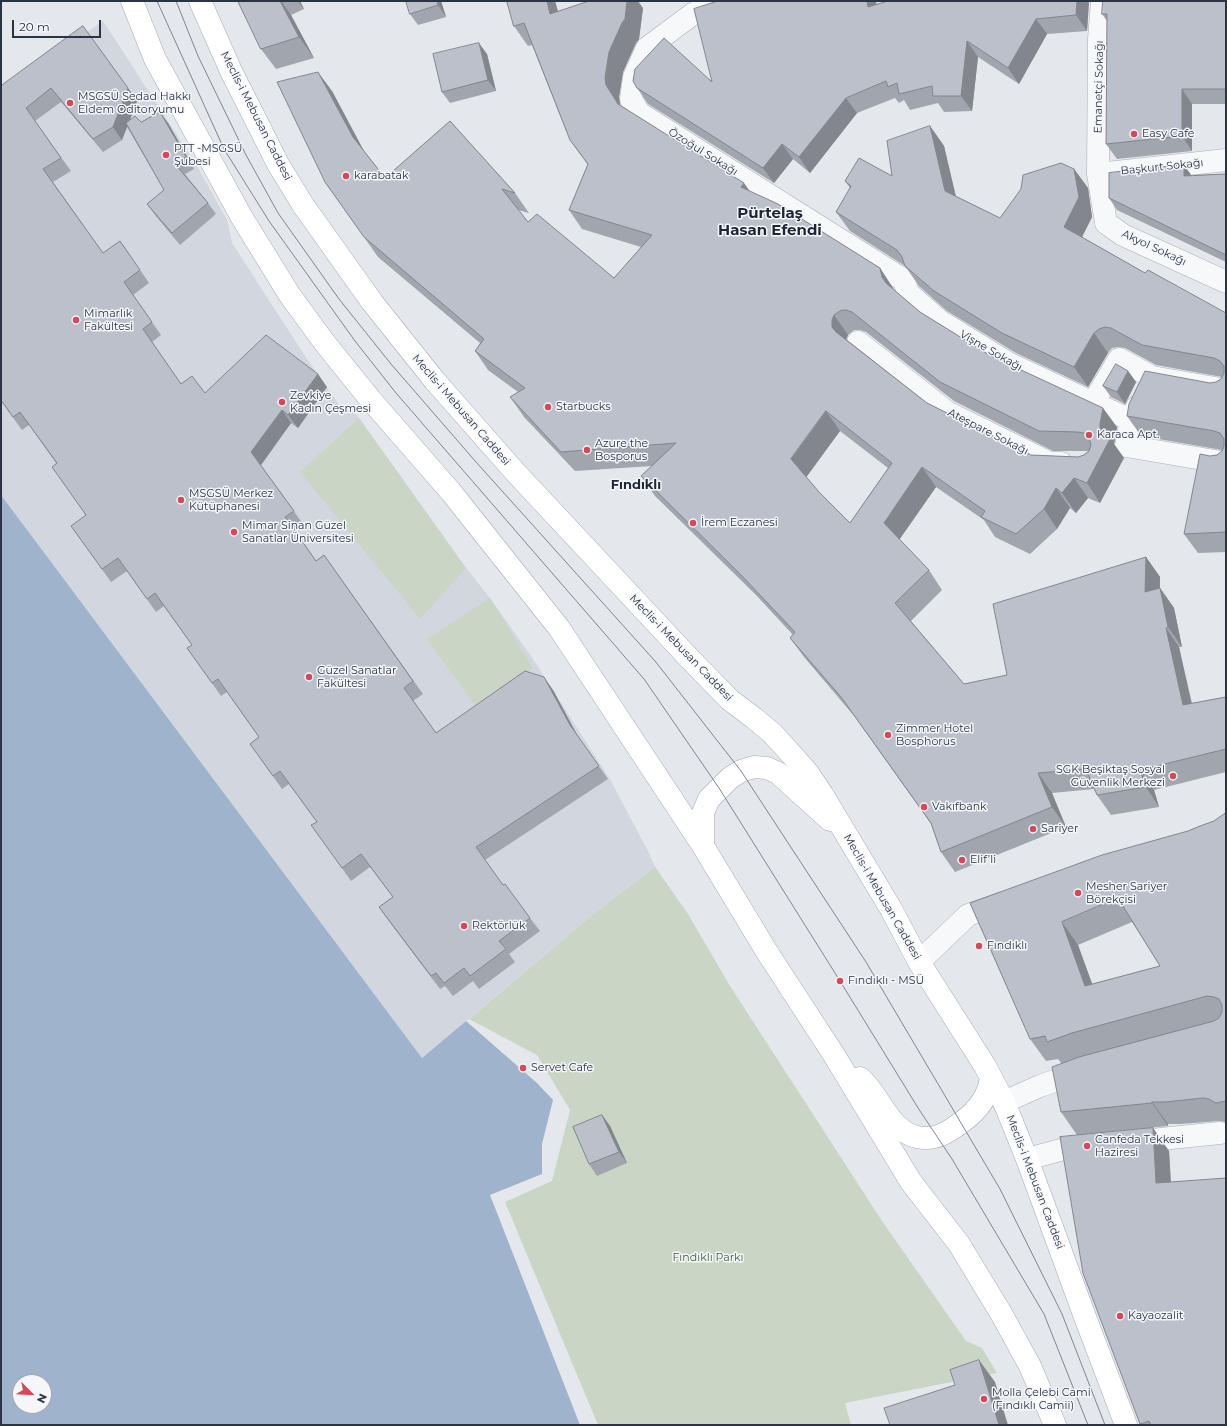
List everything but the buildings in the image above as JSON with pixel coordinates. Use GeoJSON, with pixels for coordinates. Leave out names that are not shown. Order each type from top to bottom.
{"type":"FeatureCollection","features":[{"type":"Feature","properties":{"kind":"main road"},"geometry":{"type":"LineString","coordinates":[[132,1],[155,59],[241,216],[289,294],[324,342],[370,399],[451,492],[559,628],[703,846],[767,952],[834,1055],[911,1182],[959,1244],[1002,1315],[1030,1366],[1054,1425]]}},
{"type":"Feature","properties":{"kind":"main road","name":"Meclis-i Mebusan Caddesi"},"geometry":{"type":"LineString","coordinates":[[200,1],[231,71],[278,164],[304,205],[372,302],[435,381],[511,467],[651,619],[730,700],[758,722],[792,755],[808,773],[822,794],[891,909],[919,962],[991,1077],[1004,1102],[1027,1159],[1126,1425]]}},
{"type":"Feature","properties":{"kind":"main road"},"geometry":{"type":"LineString","coordinates":[[703,846],[703,813],[709,799],[730,778],[741,771],[754,767],[767,768],[778,773],[845,833]]}},
{"type":"Feature","properties":{"kind":"main road"},"geometry":{"type":"LineString","coordinates":[[834,1055],[868,1085],[901,1129],[912,1136],[927,1139],[937,1137],[948,1132],[970,1116],[979,1107],[986,1096],[990,1087],[991,1077]]}},
{"type":"Feature","properties":{"kind":"street","name":"Özoğul Sokağı"},"geometry":{"type":"LineString","coordinates":[[727,1],[694,13],[647,48],[634,78],[631,99],[639,113],[904,280]]}},
{"type":"Feature","properties":{"kind":"street","name":"Emanetçi Sokağı"},"geometry":{"type":"LineString","coordinates":[[1098,174],[1099,39],[1102,1]]}},
{"type":"Feature","properties":{"kind":"street","name":"Başkurt Sokağı"},"geometry":{"type":"LineString","coordinates":[[1098,174],[1226,160]]}},
{"type":"Feature","properties":{"kind":"street","name":"Akyol Sokağı"},"geometry":{"type":"LineString","coordinates":[[1098,174],[1106,223],[1124,235],[1226,282]]}},
{"type":"Feature","properties":{"kind":"street","name":"Vişne Sokağı"},"geometry":{"type":"LineString","coordinates":[[904,280],[908,293],[940,320],[1010,364],[1131,420]]}},
{"type":"Feature","properties":{"kind":"street","name":"Ateşpare Sokağı"},"geometry":{"type":"LineString","coordinates":[[858,342],[947,412],[1050,462],[1082,464]]}},
{"type":"Feature","properties":{"kind":"street"},"geometry":{"type":"LineString","coordinates":[[1093,403],[1120,359],[1152,376],[1226,390]]}},
{"type":"Feature","properties":{"kind":"street"},"geometry":{"type":"LineString","coordinates":[[1152,376],[1131,420],[1126,446],[1226,463]]}},
{"type":"Feature","properties":{"kind":"street"},"geometry":{"type":"LineString","coordinates":[[919,962],[968,915],[1020,897]]}},
{"type":"Feature","properties":{"kind":"street"},"geometry":{"type":"LineString","coordinates":[[1004,1102],[1040,1086],[1099,1066]]}},
{"type":"Feature","properties":{"kind":"street"},"geometry":{"type":"LineString","coordinates":[[1027,1159],[1068,1148],[1220,1133]]}},
{"type":"Feature","properties":{"kind":"shaded area","name":"Mimar Sinan Güzel Sanatlar Üniversitesi"},"geometry":{"type":"Polygon","coordinates":[[[103,21],[197,166],[227,220],[232,243],[309,362],[342,409],[354,412],[359,418],[533,659],[611,781],[655,867],[591,916],[422,1058],[1,495],[1,94],[103,21]]]}},
{"type":"Feature","properties":{"kind":"green space"},"geometry":{"type":"Polygon","coordinates":[[[359,418],[466,568],[420,619],[300,472],[359,418]]]}},
{"type":"Feature","properties":{"kind":"green space"},"geometry":{"type":"Polygon","coordinates":[[[490,598],[533,668],[479,711],[427,639],[490,598]]]}},
{"type":"Feature","properties":{"kind":"green space","name":"Fındıklı Parkı"},"geometry":{"type":"Polygon","coordinates":[[[655,867],[688,914],[730,986],[882,1221],[966,1341],[982,1348],[997,1373],[845,1403],[851,1425],[598,1425],[505,1202],[552,1181],[570,1110],[537,1055],[469,1019],[591,916],[655,867]]]}},
{"type":"Feature","properties":{"kind":"water"},"geometry":{"type":"Polygon","coordinates":[[[1,495],[422,1058],[466,1021],[537,1083],[553,1100],[542,1144],[542,1174],[490,1195],[580,1425],[1,1425],[1,495]]]}},
{"type":"Feature","properties":{"kind":"tram line"},"geometry":{"type":"LineString","coordinates":[[157,1],[224,149],[269,221],[355,341],[396,393],[644,679],[719,788],[920,1111],[952,1159],[1044,1314],[1088,1425]]}},
{"type":"Feature","properties":{"kind":"tram line"},"geometry":{"type":"LineString","coordinates":[[176,1],[198,56],[246,155],[278,213],[339,299],[391,364],[476,462],[655,661],[741,771],[866,962],[1000,1189],[1062,1314],[1105,1425]]}},
{"type":"Feature","properties":{"kind":"place","name":"MSGSÜ Sedad Hakkı Eldem Oditoryumu"},"geometry":{"type":"Point","coordinates":[70,103]}},
{"type":"Feature","properties":{"kind":"place","name":"Easy Cafe"},"geometry":{"type":"Point","coordinates":[1134,134]}},
{"type":"Feature","properties":{"kind":"place","name":"PTT -MSGSÜ Şubesi"},"geometry":{"type":"Point","coordinates":[166,155]}},
{"type":"Feature","properties":{"kind":"place","name":"karabatak"},"geometry":{"type":"Point","coordinates":[346,176]}},
{"type":"Feature","properties":{"kind":"place","name":"Mimarlık Fakültesi"},"geometry":{"type":"Point","coordinates":[76,320]}},
{"type":"Feature","properties":{"kind":"place","name":"Zevkiye Kadın Çeşmesi"},"geometry":{"type":"Point","coordinates":[282,402]}},
{"type":"Feature","properties":{"kind":"place","name":"Starbucks"},"geometry":{"type":"Point","coordinates":[548,407]}},
{"type":"Feature","properties":{"kind":"place","name":"Karaca Apt."},"geometry":{"type":"Point","coordinates":[1089,435]}},
{"type":"Feature","properties":{"kind":"place","name":"Azure the Bosporus"},"geometry":{"type":"Point","coordinates":[587,450]}},
{"type":"Feature","properties":{"kind":"place","name":"MSGSÜ Merkez Kütüphanesi"},"geometry":{"type":"Point","coordinates":[181,500]}},
{"type":"Feature","properties":{"kind":"place","name":"İrem Eczanesi"},"geometry":{"type":"Point","coordinates":[693,523]}},
{"type":"Feature","properties":{"kind":"place","name":"Mimar Sinan Güzel Sanatlar Üniversitesi"},"geometry":{"type":"Point","coordinates":[234,532]}},
{"type":"Feature","properties":{"kind":"place","name":"Güzel Sanatlar Fakültesi"},"geometry":{"type":"Point","coordinates":[309,677]}},
{"type":"Feature","properties":{"kind":"place","name":"Zimmer Hotel Bosphorus"},"geometry":{"type":"Point","coordinates":[888,735]}},
{"type":"Feature","properties":{"kind":"place","name":"SGK Beşiktaş Sosyal Güvenlik Merkezi"},"geometry":{"type":"Point","coordinates":[1173,776]}},
{"type":"Feature","properties":{"kind":"place","name":"Vakıfbank"},"geometry":{"type":"Point","coordinates":[924,807]}},
{"type":"Feature","properties":{"kind":"place","name":"Sariyer"},"geometry":{"type":"Point","coordinates":[1033,829]}},
{"type":"Feature","properties":{"kind":"place","name":"Elif’li"},"geometry":{"type":"Point","coordinates":[962,860]}},
{"type":"Feature","properties":{"kind":"place","name":"Mesher Sariyer Börekçisi"},"geometry":{"type":"Point","coordinates":[1078,893]}},
{"type":"Feature","properties":{"kind":"place","name":"Rektörlük"},"geometry":{"type":"Point","coordinates":[464,926]}},
{"type":"Feature","properties":{"kind":"place","name":"Fındıklı"},"geometry":{"type":"Point","coordinates":[979,946]}},
{"type":"Feature","properties":{"kind":"place","name":"Fındıklı - MSÜ"},"geometry":{"type":"Point","coordinates":[840,981]}},
{"type":"Feature","properties":{"kind":"place","name":"Servet Cafe"},"geometry":{"type":"Point","coordinates":[523,1068]}},
{"type":"Feature","properties":{"kind":"place","name":"Canfeda Tekkesi Haziresi"},"geometry":{"type":"Point","coordinates":[1087,1146]}},
{"type":"Feature","properties":{"kind":"place","name":"Kayaozalit"},"geometry":{"type":"Point","coordinates":[1120,1316]}},
{"type":"Feature","properties":{"kind":"place","name":"Molla Çelebi Cami (Fındıklı Camii)"},"geometry":{"type":"Point","coordinates":[984,1399]}},
{"type":"Feature","properties":{"kind":"district","name":"Pürtelaş Hasan Efendi"},"geometry":{"type":"Point","coordinates":[770,222]}},
{"type":"Feature","properties":{"kind":"district","name":"Fındıklı"},"geometry":{"type":"Point","coordinates":[636,485]}}]}
